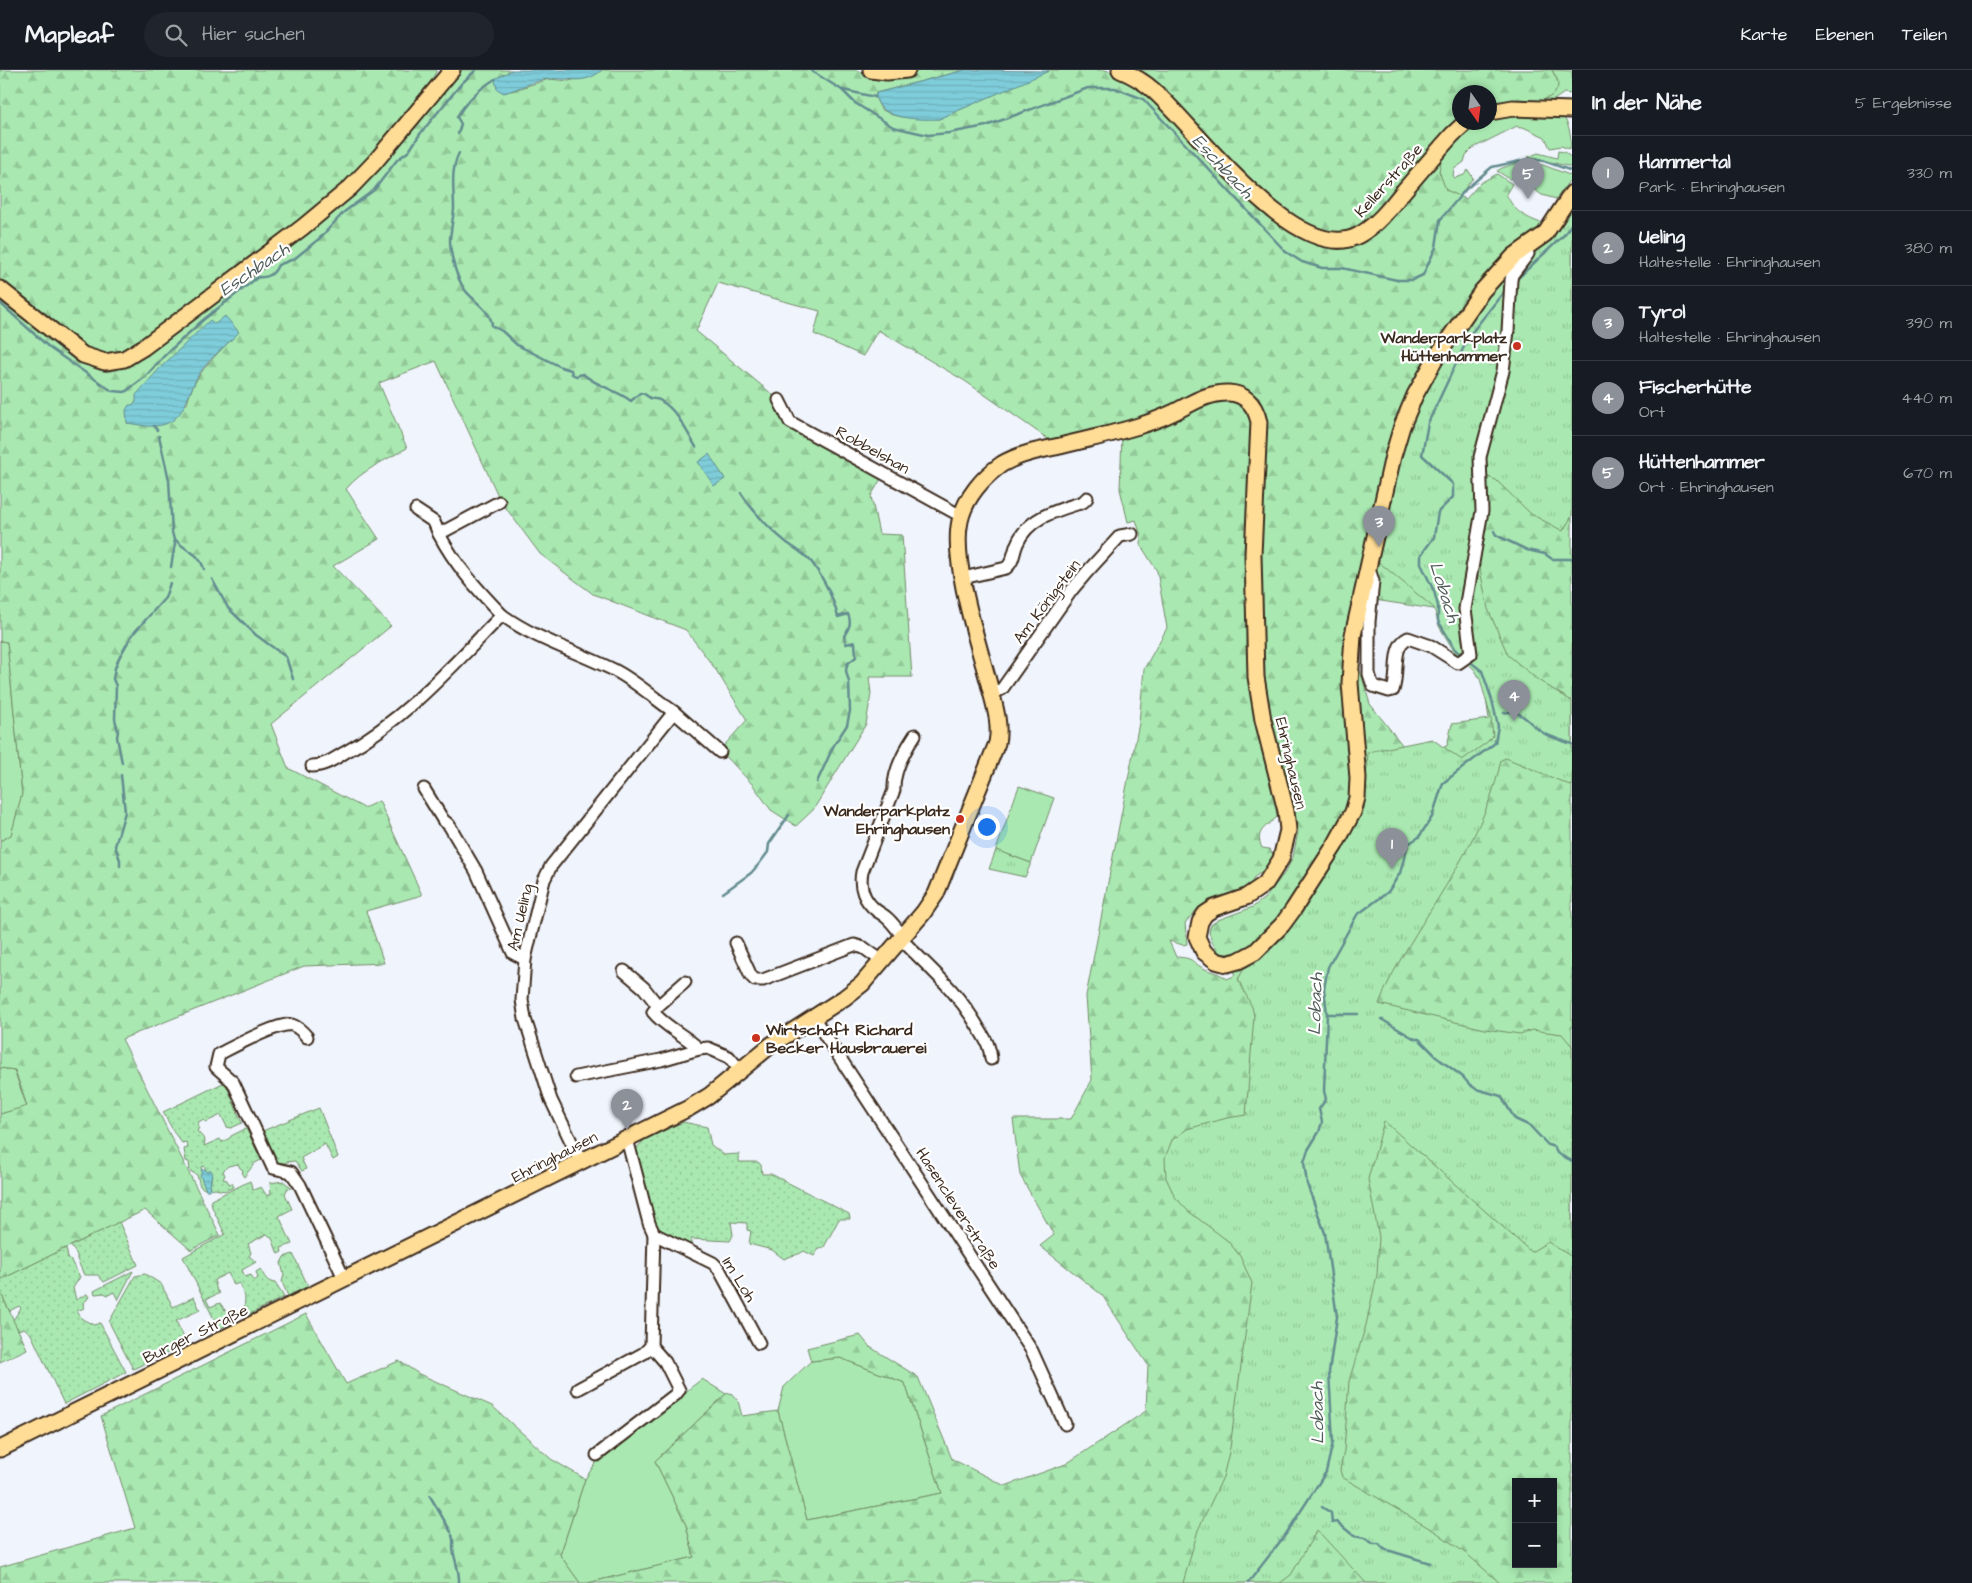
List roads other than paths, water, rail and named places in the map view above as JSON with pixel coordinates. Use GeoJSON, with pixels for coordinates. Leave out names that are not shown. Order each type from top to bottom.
{"type":"FeatureCollection","features":[{"type":"Feature","properties":{"kind":"main road"},"geometry":{"type":"LineString","coordinates":[[0,289],[68,344],[88,357],[109,362],[130,356],[303,227],[350,188],[374,163],[452,70]]}},
{"type":"Feature","properties":{"kind":"main road"},"geometry":{"type":"LineString","coordinates":[[871,70],[887,72],[907,70]]}},
{"type":"Feature","properties":{"kind":"main road","name":"Kellerstraße"},"geometry":{"type":"LineString","coordinates":[[1120,70],[1139,79],[1159,95],[1249,189],[1274,211],[1297,228],[1328,240],[1339,241],[1352,238],[1374,224],[1457,130]]}},
{"type":"Feature","properties":{"kind":"main road"},"geometry":{"type":"LineString","coordinates":[[1497,111],[1513,108],[1572,110]]}},
{"type":"Feature","properties":{"kind":"main road","name":"Ehringhausen"},"geometry":{"type":"LineString","coordinates":[[405,1250],[699,1103],[771,1045],[862,984],[923,913],[938,889],[998,738],[998,725],[963,578],[958,541],[961,516],[969,499],[984,480],[1003,464],[1023,455],[1155,421],[1198,399],[1216,393],[1237,394],[1246,400],[1254,408],[1259,426],[1253,555],[1256,677],[1263,720],[1286,810],[1288,830],[1283,856],[1265,884],[1246,897],[1214,908],[1205,914],[1197,932],[1199,945],[1209,958],[1221,963],[1230,963],[1243,959],[1261,946],[1275,933],[1312,883],[1354,812],[1358,778],[1350,661],[1355,623],[1369,569],[1393,456],[1414,394],[1437,356],[1482,291],[1504,265],[1549,229],[1572,193]]}},
{"type":"Feature","properties":{"kind":"main road","name":"Burger Straße"},"geometry":{"type":"LineString","coordinates":[[0,1449],[344,1278],[405,1250]]}},
{"type":"Feature","properties":{"kind":"street"},"geometry":{"type":"LineString","coordinates":[[1369,569],[1373,580],[1369,622],[1369,674],[1370,681],[1374,686],[1389,691],[1393,690],[1396,684],[1399,646],[1402,641],[1408,638],[1431,646],[1458,663],[1471,654],[1464,609],[1482,511],[1480,457],[1503,371],[1512,275],[1528,254],[1526,248]]}},
{"type":"Feature","properties":{"kind":"street","name":"Robbelshan"},"geometry":{"type":"LineString","coordinates":[[779,400],[790,422],[961,516]]}},
{"type":"Feature","properties":{"kind":"street"},"geometry":{"type":"LineString","coordinates":[[963,578],[1006,568],[1011,564],[1019,539],[1028,526],[1049,514],[1083,502],[1087,498]]}},
{"type":"Feature","properties":{"kind":"street"},"geometry":{"type":"LineString","coordinates":[[439,534],[499,502]]}},
{"type":"Feature","properties":{"kind":"street"},"geometry":{"type":"LineString","coordinates":[[416,510],[434,522],[458,566],[473,585],[502,615],[521,628],[548,642],[615,670],[674,712],[720,752]]}},
{"type":"Feature","properties":{"kind":"street","name":"Am Königstein"},"geometry":{"type":"LineString","coordinates":[[991,694],[1002,689],[1071,591],[1087,572],[1120,536],[1132,534]]}},
{"type":"Feature","properties":{"kind":"street"},"geometry":{"type":"LineString","coordinates":[[312,766],[324,764],[363,743],[394,720],[426,693],[502,615]]}},
{"type":"Feature","properties":{"kind":"street","name":"Am Ueling"},"geometry":{"type":"LineString","coordinates":[[581,1162],[551,1100],[525,1019],[522,1000],[526,959],[544,880],[551,866],[674,712]]}},
{"type":"Feature","properties":{"kind":"street"},"geometry":{"type":"LineString","coordinates":[[915,735],[908,746],[894,781],[894,790],[862,872],[861,883],[869,904],[889,919],[902,937],[955,994],[990,1048],[991,1060]]}},
{"type":"Feature","properties":{"kind":"street"},"geometry":{"type":"LineString","coordinates":[[424,789],[476,871],[514,953],[526,959]]}},
{"type":"Feature","properties":{"kind":"street"},"geometry":{"type":"LineString","coordinates":[[736,943],[751,976],[755,980],[763,980],[854,945],[864,948],[882,961]]}},
{"type":"Feature","properties":{"kind":"street"},"geometry":{"type":"LineString","coordinates":[[624,971],[644,988],[658,1006]]}},
{"type":"Feature","properties":{"kind":"street"},"geometry":{"type":"LineString","coordinates":[[685,982],[653,1012],[658,1019],[684,1035],[699,1049]]}},
{"type":"Feature","properties":{"kind":"street","name":"Hasencleverstraße"},"geometry":{"type":"LineString","coordinates":[[814,1017],[1027,1344],[1051,1389],[1065,1424]]}},
{"type":"Feature","properties":{"kind":"street"},"geometry":{"type":"LineString","coordinates":[[308,1037],[292,1025],[278,1027],[219,1054],[216,1066],[233,1082],[273,1168],[291,1172],[300,1185],[344,1278]]}},
{"type":"Feature","properties":{"kind":"street"},"geometry":{"type":"LineString","coordinates":[[576,1077],[661,1060],[708,1048],[729,1057],[740,1070]]}},
{"type":"Feature","properties":{"kind":"street"},"geometry":{"type":"LineString","coordinates":[[597,1455],[679,1390],[665,1362],[651,1346],[654,1234],[649,1223],[627,1139]]}},
{"type":"Feature","properties":{"kind":"street","name":"Im Loh"},"geometry":{"type":"LineString","coordinates":[[654,1234],[714,1263],[759,1343]]}},
{"type":"Feature","properties":{"kind":"street"},"geometry":{"type":"LineString","coordinates":[[578,1389],[644,1352],[651,1346]]}},
{"type":"Feature","properties":{"kind":"water"},"geometry":{"type":"Polygon","coordinates":[[[512,70],[602,70],[589,78],[543,80],[504,93],[497,89],[495,79],[512,70]]]}},
{"type":"Feature","properties":{"kind":"water"},"geometry":{"type":"Polygon","coordinates":[[[965,70],[1049,71],[939,119],[900,116],[882,109],[877,102],[876,93],[965,70]]]}},
{"type":"Feature","properties":{"kind":"water"},"geometry":{"type":"Polygon","coordinates":[[[225,316],[239,332],[201,371],[179,414],[165,424],[144,426],[127,423],[126,410],[129,405],[136,402],[136,395],[160,368],[210,320],[215,324],[225,316]]]}},
{"type":"Feature","properties":{"kind":"water"},"geometry":{"type":"Polygon","coordinates":[[[709,454],[725,479],[714,486],[698,462],[709,454]]]}},
{"type":"Feature","properties":{"kind":"water"},"geometry":{"type":"Polygon","coordinates":[[[205,1169],[207,1172],[211,1170],[212,1173],[209,1190],[206,1190],[200,1175],[201,1170],[205,1169]]]}},
{"type":"Feature","properties":{"kind":"waterway","name":"Eschbach"},"geometry":{"type":"LineString","coordinates":[[0,303],[51,349],[112,391],[125,392],[145,377],[165,355],[203,320],[258,277],[268,276],[275,271],[278,265],[294,259],[320,238],[344,212],[374,190],[397,160],[409,151],[420,134],[461,84],[476,70]]}},
{"type":"Feature","properties":{"kind":"waterway","name":"Eschbach"},"geometry":{"type":"LineString","coordinates":[[810,70],[842,90],[855,103],[893,127],[928,135],[986,126],[1088,88],[1115,88],[1143,99],[1286,252],[1302,262],[1322,268],[1342,268],[1397,280],[1412,280],[1423,275],[1436,247],[1440,220],[1466,189],[1492,167],[1529,159],[1544,161],[1572,171]]}},
{"type":"Feature","properties":{"kind":"waterway"},"geometry":{"type":"LineString","coordinates":[[458,134],[461,124],[457,117],[464,106],[473,96],[495,79]]}},
{"type":"Feature","properties":{"kind":"waterway"},"geometry":{"type":"LineString","coordinates":[[843,90],[875,97]]}},
{"type":"Feature","properties":{"kind":"waterway"},"geometry":{"type":"LineString","coordinates":[[459,153],[453,173],[454,209],[450,239],[452,259],[462,285],[468,294],[486,311],[492,326],[502,331],[517,345],[571,370],[572,374],[576,376],[583,374],[594,382],[631,401],[640,393],[651,399],[660,400],[677,416],[696,447]]}},
{"type":"Feature","properties":{"kind":"waterway","name":"Lobach"},"geometry":{"type":"LineString","coordinates":[[1516,280],[1564,235],[1572,223]]}},
{"type":"Feature","properties":{"kind":"waterway","name":"Lobach"},"geometry":{"type":"LineString","coordinates":[[1462,655],[1456,650],[1438,621],[1438,606],[1434,591],[1421,564],[1421,555],[1434,537],[1438,512],[1453,497],[1453,484],[1422,455],[1428,423],[1469,336],[1506,289]]}},
{"type":"Feature","properties":{"kind":"waterway"},"geometry":{"type":"LineString","coordinates":[[154,426],[157,430]]}},
{"type":"Feature","properties":{"kind":"waterway"},"geometry":{"type":"LineString","coordinates":[[159,436],[169,480],[172,532],[175,544],[171,567]]}},
{"type":"Feature","properties":{"kind":"waterway"},"geometry":{"type":"LineString","coordinates":[[741,493],[767,525],[810,560],[828,589],[838,617],[848,614],[849,617],[849,626],[844,636],[846,644],[855,642],[856,657],[847,664],[846,671],[849,682],[850,711],[847,725],[834,745],[817,782]]}},
{"type":"Feature","properties":{"kind":"waterway"},"geometry":{"type":"LineString","coordinates":[[1494,531],[1496,535],[1527,550],[1545,554],[1552,559],[1572,559]]}},
{"type":"Feature","properties":{"kind":"waterway"},"geometry":{"type":"LineString","coordinates":[[175,539],[198,558],[204,569]]}},
{"type":"Feature","properties":{"kind":"waterway"},"geometry":{"type":"LineString","coordinates":[[212,579],[228,608],[256,635],[286,657],[293,679]]}},
{"type":"Feature","properties":{"kind":"waterway"},"geometry":{"type":"LineString","coordinates":[[122,763],[115,719],[116,686],[113,679],[115,668],[132,635],[165,598],[170,583]]}},
{"type":"Feature","properties":{"kind":"waterway","name":"Lobach"},"geometry":{"type":"LineString","coordinates":[[1248,1583],[1286,1534],[1326,1472],[1333,1442],[1329,1372],[1337,1317],[1325,1233],[1307,1184],[1304,1162],[1308,1150],[1319,1132],[1322,1122],[1319,1109],[1326,1099],[1324,1091],[1327,1014],[1324,989],[1328,967],[1357,915],[1388,892],[1400,873],[1408,844],[1419,837],[1432,817],[1443,783],[1495,743],[1498,726],[1492,700],[1482,671],[1468,660]]}},
{"type":"Feature","properties":{"kind":"waterway"},"geometry":{"type":"LineString","coordinates":[[1504,713],[1510,712],[1521,715],[1545,734],[1572,744]]}},
{"type":"Feature","properties":{"kind":"waterway"},"geometry":{"type":"LineString","coordinates":[[120,866],[115,846],[125,812],[121,775]]}},
{"type":"Feature","properties":{"kind":"waterway"},"geometry":{"type":"LineString","coordinates":[[723,893],[751,873],[759,864],[768,852],[769,844],[789,815]]}},
{"type":"Feature","properties":{"kind":"waterway"},"geometry":{"type":"LineString","coordinates":[[1327,1014],[1358,1014]]}},
{"type":"Feature","properties":{"kind":"waterway"},"geometry":{"type":"LineString","coordinates":[[1381,1019],[1415,1039],[1419,1039],[1439,1059],[1476,1089],[1501,1096],[1515,1119],[1530,1126],[1548,1145],[1554,1147],[1557,1153],[1572,1161]]}},
{"type":"Feature","properties":{"kind":"waterway"},"geometry":{"type":"LineString","coordinates":[[430,1496],[451,1532]]}},
{"type":"Feature","properties":{"kind":"waterway"},"geometry":{"type":"LineString","coordinates":[[1322,1507],[1331,1513],[1332,1523],[1337,1522],[1354,1536],[1364,1538],[1374,1544],[1379,1544],[1384,1549],[1430,1563]]}},
{"type":"Feature","properties":{"kind":"waterway"},"geometry":{"type":"LineString","coordinates":[[452,1535],[459,1583]]}},
{"type":"Feature","properties":{"kind":"place","name":"Hüttenhammer"},"geometry":{"type":"Point","coordinates":[1528,199]}},
{"type":"Feature","properties":{"kind":"place","name":"Wanderparkplatz Hüttenhammer"},"geometry":{"type":"Point","coordinates":[1517,346]}},
{"type":"Feature","properties":{"kind":"place","name":"Tyrol"},"geometry":{"type":"Point","coordinates":[1379,547]}},
{"type":"Feature","properties":{"kind":"place","name":"Fischerhütte"},"geometry":{"type":"Point","coordinates":[1514,721]}},
{"type":"Feature","properties":{"kind":"place","name":"Wanderparkplatz Ehringhausen"},"geometry":{"type":"Point","coordinates":[960,819]}},
{"type":"Feature","properties":{"kind":"place","name":"Hammertal"},"geometry":{"type":"Point","coordinates":[1392,869]}},
{"type":"Feature","properties":{"kind":"place","name":"Wirtschaft Richard Becker Hausbrauerei"},"geometry":{"type":"Point","coordinates":[756,1038]}},
{"type":"Feature","properties":{"kind":"place","name":"Ueling"},"geometry":{"type":"Point","coordinates":[627,1130]}}]}
